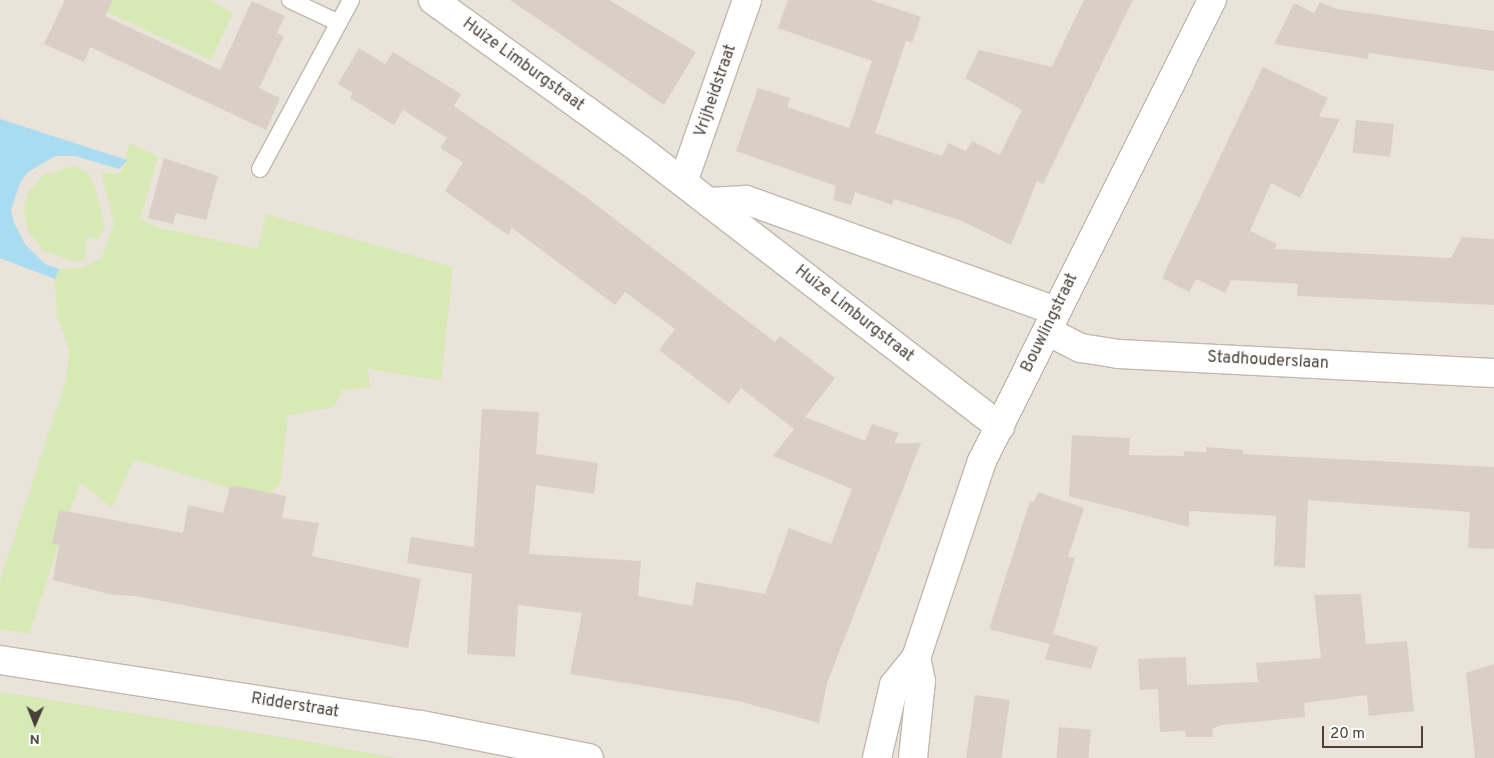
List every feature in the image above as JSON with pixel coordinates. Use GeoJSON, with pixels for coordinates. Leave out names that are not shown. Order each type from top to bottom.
{"type":"FeatureCollection","features":[{"type":"Feature","properties":{"kind":"street","name":"Vrijheidstraat"},"geometry":{"type":"LineString","coordinates":[[683,182],[747,0]]}},
{"type":"Feature","properties":{"kind":"street","name":"Bouwlingstraat"},"geometry":{"type":"LineString","coordinates":[[877,758],[894,685],[916,658],[938,583],[1000,427],[1212,0]]}},
{"type":"Feature","properties":{"kind":"street","name":"Huize Limburgstraat"},"geometry":{"type":"LineString","coordinates":[[435,1],[683,182],[1000,427]]}},
{"type":"Feature","properties":{"kind":"street"},"geometry":{"type":"LineString","coordinates":[[709,202],[746,200],[1052,321]]}},
{"type":"Feature","properties":{"kind":"street","name":"Stadhouderslaan"},"geometry":{"type":"LineString","coordinates":[[1052,321],[1081,348],[1118,354],[1494,373]]}},
{"type":"Feature","properties":{"kind":"street","name":"Bouwlingstraat"},"geometry":{"type":"LineString","coordinates":[[913,758],[921,681],[916,658]]}},
{"type":"Feature","properties":{"kind":"street","name":"Ridderstraat"},"geometry":{"type":"LineString","coordinates":[[0,660],[421,725],[589,758]]}},
{"type":"Feature","properties":{"kind":"lane"},"geometry":{"type":"LineString","coordinates":[[290,0],[339,23]]}},
{"type":"Feature","properties":{"kind":"lane"},"geometry":{"type":"LineString","coordinates":[[260,169],[351,0]]}},
{"type":"Feature","properties":{"kind":"shaded area"},"geometry":{"type":"Polygon","coordinates":[[[0,0],[1494,0],[1494,758],[0,758],[0,0]]]}},
{"type":"Feature","properties":{"kind":"green space"},"geometry":{"type":"Polygon","coordinates":[[[113,0],[209,0],[233,13],[211,60],[107,12],[113,0]]]}},
{"type":"Feature","properties":{"kind":"green space"},"geometry":{"type":"Polygon","coordinates":[[[130,143],[158,157],[140,219],[160,228],[258,249],[266,214],[453,267],[441,381],[368,369],[370,387],[342,390],[334,407],[288,415],[280,484],[265,499],[134,459],[112,508],[80,482],[29,634],[0,629],[0,581],[66,380],[69,351],[57,315],[55,279],[59,269],[81,268],[102,258],[114,224],[102,173],[121,173],[130,143]]]}},
{"type":"Feature","properties":{"kind":"green space"},"geometry":{"type":"Polygon","coordinates":[[[75,166],[88,173],[95,187],[105,228],[98,239],[87,237],[84,260],[73,261],[44,251],[28,231],[24,209],[28,193],[43,175],[75,166]]]}},
{"type":"Feature","properties":{"kind":"green space"},"geometry":{"type":"Polygon","coordinates":[[[0,692],[299,740],[396,758],[0,758],[0,692]]]}},
{"type":"Feature","properties":{"kind":"water"},"geometry":{"type":"Polygon","coordinates":[[[0,119],[127,160],[119,169],[75,156],[55,156],[28,172],[20,183],[11,210],[14,223],[25,244],[45,264],[59,269],[55,279],[0,258],[0,119]]]}},
{"type":"Feature","properties":{"kind":"building"},"geometry":{"type":"Polygon","coordinates":[[[65,0],[113,0],[105,16],[220,70],[252,1],[285,16],[277,33],[284,36],[259,88],[280,98],[266,130],[90,47],[84,62],[44,44],[65,0]]]}},
{"type":"Feature","properties":{"kind":"building"},"geometry":{"type":"Polygon","coordinates":[[[510,0],[609,0],[696,52],[664,105],[510,0]]]}},
{"type":"Feature","properties":{"kind":"building"},"geometry":{"type":"Polygon","coordinates":[[[788,0],[870,0],[921,17],[912,43],[906,41],[875,133],[942,156],[948,143],[966,151],[972,141],[1000,155],[1022,110],[965,78],[979,50],[1052,67],[1084,0],[1133,0],[1043,184],[1037,181],[1011,245],[962,221],[894,199],[892,205],[855,192],[851,205],[833,200],[836,186],[736,151],[758,88],[790,98],[787,107],[849,128],[872,61],[778,28],[788,0]]]}},
{"type":"Feature","properties":{"kind":"building"},"geometry":{"type":"Polygon","coordinates":[[[1320,2],[1336,9],[1494,31],[1494,71],[1369,53],[1368,59],[1274,44],[1294,3],[1314,13],[1320,2]]]}},
{"type":"Feature","properties":{"kind":"building"},"geometry":{"type":"Polygon","coordinates":[[[359,48],[385,64],[393,52],[461,94],[454,106],[586,197],[775,342],[780,336],[835,378],[805,417],[865,441],[872,424],[899,433],[894,443],[921,443],[827,683],[819,723],[739,701],[570,674],[582,613],[518,605],[515,657],[467,654],[472,574],[407,563],[411,537],[474,547],[482,409],[539,412],[536,454],[598,463],[594,494],[536,485],[529,554],[641,561],[638,596],[692,606],[696,582],[765,594],[789,528],[831,544],[852,489],[773,456],[794,429],[741,388],[729,404],[659,350],[675,329],[625,292],[615,305],[512,228],[508,235],[445,191],[463,162],[440,148],[447,138],[403,110],[394,125],[350,98],[353,93],[338,84],[359,48]]]}},
{"type":"Feature","properties":{"kind":"building"},"geometry":{"type":"Polygon","coordinates":[[[1263,67],[1328,98],[1319,117],[1340,119],[1300,198],[1271,183],[1250,231],[1277,244],[1274,249],[1451,258],[1462,237],[1494,239],[1494,305],[1297,296],[1298,284],[1231,280],[1225,293],[1196,279],[1189,292],[1162,278],[1263,67]]]}},
{"type":"Feature","properties":{"kind":"building"},"geometry":{"type":"Polygon","coordinates":[[[1356,120],[1394,124],[1390,157],[1353,153],[1356,120]]]}},
{"type":"Feature","properties":{"kind":"building"},"geometry":{"type":"Polygon","coordinates":[[[164,158],[218,176],[206,220],[176,213],[173,224],[148,218],[164,158]]]}},
{"type":"Feature","properties":{"kind":"building"},"geometry":{"type":"Polygon","coordinates":[[[1072,435],[1130,438],[1129,455],[1184,456],[1184,451],[1206,452],[1206,447],[1243,450],[1243,454],[1494,467],[1494,549],[1468,548],[1470,512],[1308,500],[1305,568],[1274,566],[1276,516],[1189,511],[1189,527],[1069,496],[1072,435]]]}},
{"type":"Feature","properties":{"kind":"building"},"geometry":{"type":"Polygon","coordinates":[[[236,486],[286,496],[282,518],[319,523],[312,556],[421,579],[408,648],[136,596],[113,595],[53,580],[59,545],[52,544],[59,510],[183,533],[188,505],[223,513],[230,487],[236,486]]]}},
{"type":"Feature","properties":{"kind":"building"},"geometry":{"type":"Polygon","coordinates":[[[1038,492],[1084,508],[1068,557],[1075,558],[1053,634],[1098,647],[1091,669],[1045,659],[1050,644],[989,629],[1030,501],[1034,502],[1038,492]]]}},
{"type":"Feature","properties":{"kind":"building"},"geometry":{"type":"Polygon","coordinates":[[[1361,594],[1366,644],[1407,641],[1414,711],[1369,716],[1367,695],[1304,703],[1305,717],[1221,725],[1212,729],[1213,737],[1186,737],[1185,731],[1160,732],[1158,689],[1140,690],[1138,659],[1186,657],[1187,685],[1258,682],[1256,663],[1321,658],[1314,595],[1361,594]]]}},
{"type":"Feature","properties":{"kind":"building"},"geometry":{"type":"Polygon","coordinates":[[[1494,664],[1494,758],[1475,758],[1466,673],[1494,664]]]}},
{"type":"Feature","properties":{"kind":"building"},"geometry":{"type":"Polygon","coordinates":[[[975,695],[1010,700],[1001,758],[966,758],[975,695]]]}},
{"type":"Feature","properties":{"kind":"building"},"geometry":{"type":"Polygon","coordinates":[[[1059,727],[1091,730],[1088,758],[1056,758],[1059,727]]]}}]}
